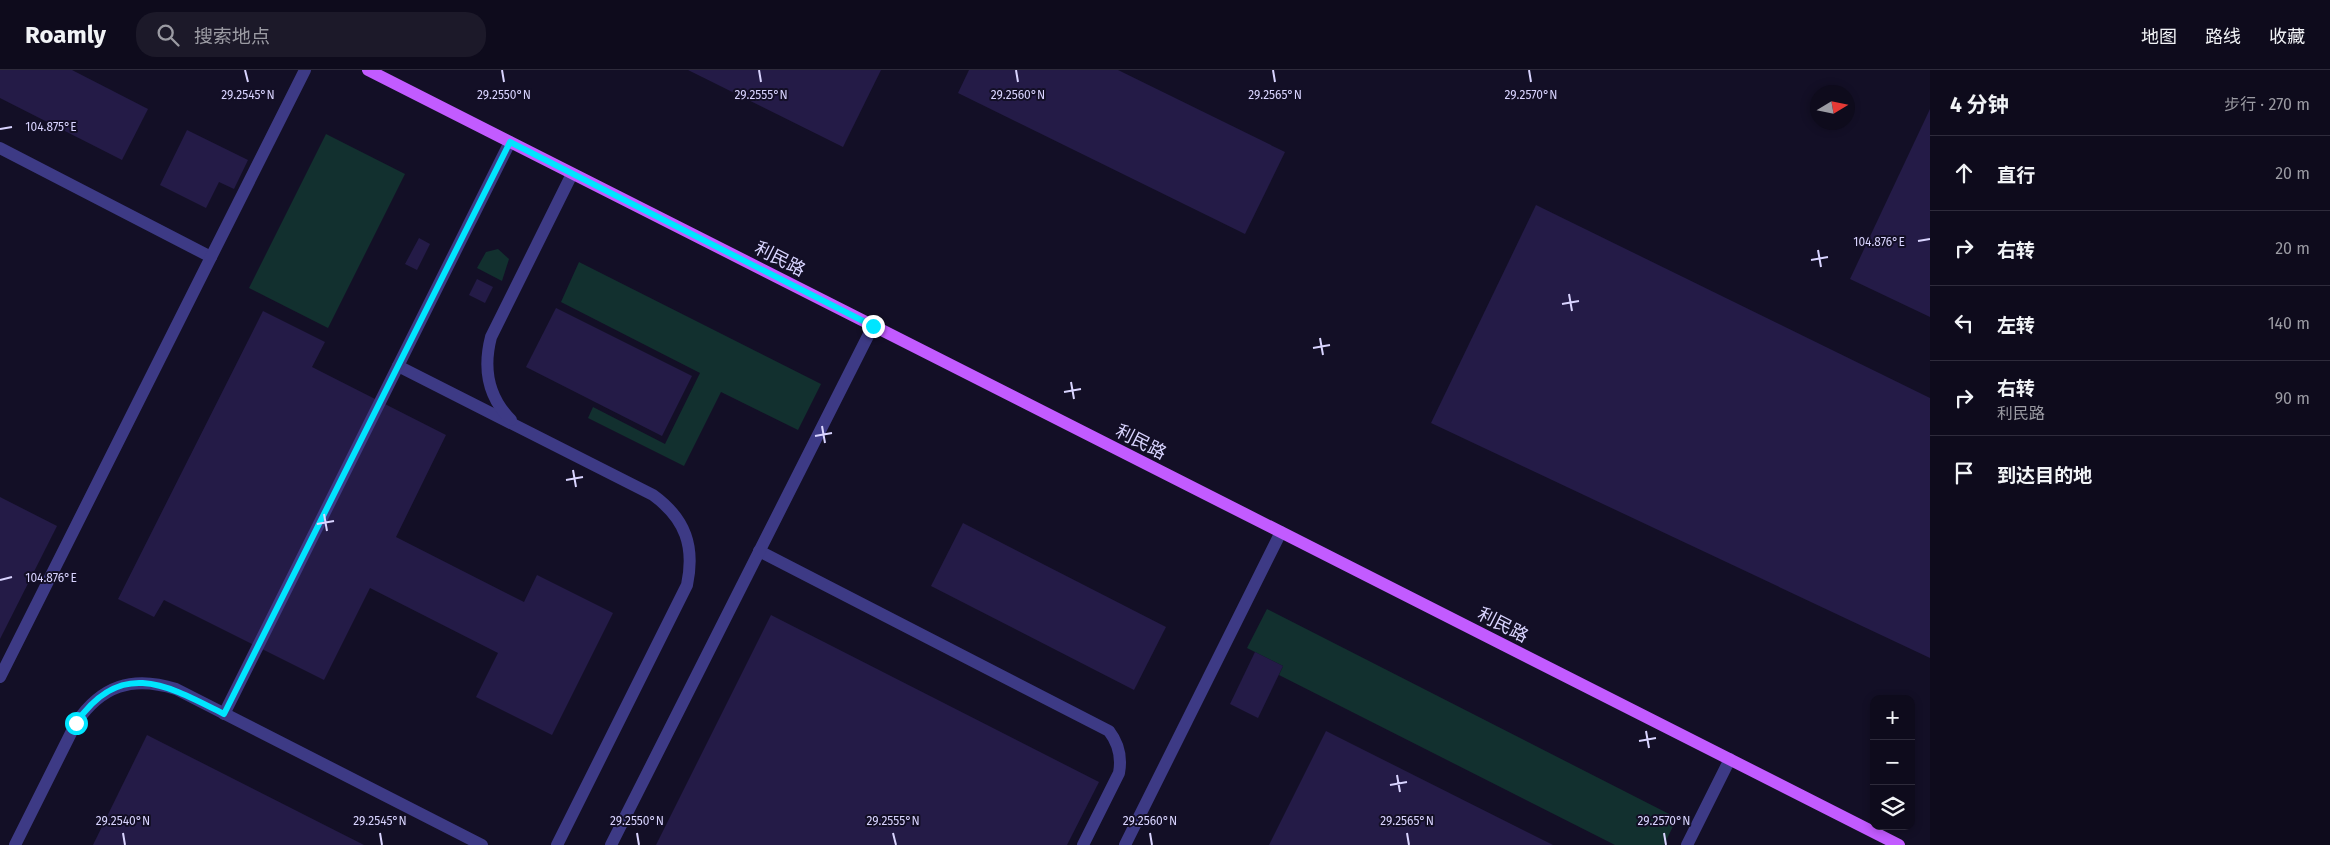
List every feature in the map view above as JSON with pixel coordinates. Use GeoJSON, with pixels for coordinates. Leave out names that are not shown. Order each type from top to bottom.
{"type":"FeatureCollection","features":[{"type":"Feature","properties":{"kind":"main road","name":"利民路"},"geometry":{"type":"LineString","coordinates":[[368,70],[1899,845]]}},
{"type":"Feature","properties":{"kind":"lane"},"geometry":{"type":"LineString","coordinates":[[0,677],[305,70]]}},
{"type":"Feature","properties":{"kind":"lane"},"geometry":{"type":"LineString","coordinates":[[224,714],[510,142]]}},
{"type":"Feature","properties":{"kind":"lane"},"geometry":{"type":"LineString","coordinates":[[0,148],[211,257]]}},
{"type":"Feature","properties":{"kind":"lane"},"geometry":{"type":"LineString","coordinates":[[518,427],[498,404],[490,388],[487,354],[491,338],[572,174]]}},
{"type":"Feature","properties":{"kind":"lane"},"geometry":{"type":"LineString","coordinates":[[611,845],[873,326]]}},
{"type":"Feature","properties":{"kind":"lane"},"geometry":{"type":"LineString","coordinates":[[398,366],[653,495],[664,503],[679,521],[691,551],[687,585],[557,845]]}},
{"type":"Feature","properties":{"kind":"lane"},"geometry":{"type":"LineString","coordinates":[[1125,845],[1281,532]]}},
{"type":"Feature","properties":{"kind":"lane"},"geometry":{"type":"LineString","coordinates":[[759,551],[1109,731],[1116,739],[1119,749],[1121,762],[1119,773],[1083,845]]}},
{"type":"Feature","properties":{"kind":"lane"},"geometry":{"type":"LineString","coordinates":[[15,845],[76,723],[86,708],[107,691],[133,683],[161,684],[176,689],[482,845]]}},
{"type":"Feature","properties":{"kind":"lane"},"geometry":{"type":"LineString","coordinates":[[1687,845],[1730,760]]}},
{"type":"Feature","properties":{"kind":"green space"},"geometry":{"type":"Polygon","coordinates":[[[326,134],[405,174],[328,328],[249,288],[326,134]]]}},
{"type":"Feature","properties":{"kind":"green space"},"geometry":{"type":"Polygon","coordinates":[[[498,249],[509,259],[502,281],[477,268],[486,252],[498,249]]]}},
{"type":"Feature","properties":{"kind":"green space"},"geometry":{"type":"Polygon","coordinates":[[[579,262],[821,384],[798,430],[721,392],[684,466],[588,418],[593,407],[665,444],[700,373],[561,302],[579,262]]]}},
{"type":"Feature","properties":{"kind":"green space"},"geometry":{"type":"Polygon","coordinates":[[[1267,609],[1677,818],[1664,845],[1615,845],[1279,675],[1283,666],[1247,648],[1267,609]]]}},
{"type":"Feature","properties":{"kind":"building"},"geometry":{"type":"Polygon","coordinates":[[[0,70],[72,70],[148,109],[122,160],[0,98],[0,70]]]}},
{"type":"Feature","properties":{"kind":"building"},"geometry":{"type":"Polygon","coordinates":[[[688,70],[881,70],[843,147],[688,70]]]}},
{"type":"Feature","properties":{"kind":"building"},"geometry":{"type":"Polygon","coordinates":[[[969,70],[1118,70],[1285,152],[1245,234],[958,93],[969,70]]]}},
{"type":"Feature","properties":{"kind":"building"},"geometry":{"type":"Polygon","coordinates":[[[1930,109],[1930,317],[1850,279],[1930,109]]]}},
{"type":"Feature","properties":{"kind":"building"},"geometry":{"type":"Polygon","coordinates":[[[187,130],[248,160],[234,189],[219,182],[206,208],[160,185],[187,130]]]}},
{"type":"Feature","properties":{"kind":"building"},"geometry":{"type":"Polygon","coordinates":[[[1536,205],[1930,398],[1930,658],[1431,423],[1536,205]]]}},
{"type":"Feature","properties":{"kind":"building"},"geometry":{"type":"Polygon","coordinates":[[[419,238],[430,244],[417,270],[405,264],[419,238]]]}},
{"type":"Feature","properties":{"kind":"building"},"geometry":{"type":"Polygon","coordinates":[[[477,279],[493,287],[485,303],[469,295],[477,279]]]}},
{"type":"Feature","properties":{"kind":"building"},"geometry":{"type":"Polygon","coordinates":[[[556,308],[692,376],[662,436],[526,367],[556,308]]]}},
{"type":"Feature","properties":{"kind":"building"},"geometry":{"type":"Polygon","coordinates":[[[263,311],[325,342],[312,367],[446,435],[396,537],[524,602],[537,575],[613,613],[552,735],[476,697],[498,653],[370,588],[324,680],[164,600],[154,617],[118,599],[263,311]]]}},
{"type":"Feature","properties":{"kind":"building"},"geometry":{"type":"Polygon","coordinates":[[[0,497],[57,526],[0,639],[0,497]]]}},
{"type":"Feature","properties":{"kind":"building"},"geometry":{"type":"Polygon","coordinates":[[[963,523],[1166,627],[1134,690],[931,586],[963,523]]]}},
{"type":"Feature","properties":{"kind":"building"},"geometry":{"type":"Polygon","coordinates":[[[771,615],[1099,782],[1067,845],[656,845],[771,615]]]}},
{"type":"Feature","properties":{"kind":"building"},"geometry":{"type":"Polygon","coordinates":[[[1255,652],[1283,666],[1258,718],[1230,704],[1255,652]]]}},
{"type":"Feature","properties":{"kind":"building"},"geometry":{"type":"Polygon","coordinates":[[[1326,731],[1553,845],[1269,845],[1326,731]]]}},
{"type":"Feature","properties":{"kind":"building"},"geometry":{"type":"Polygon","coordinates":[[[147,735],[364,845],[93,845],[147,735]]]}},
{"type":"Feature","properties":{"kind":"route"},"geometry":{"type":"LineString","coordinates":[[76,723],[86,708],[107,691],[133,683],[161,684],[176,689],[224,714],[510,142],[873,326]]}}]}
